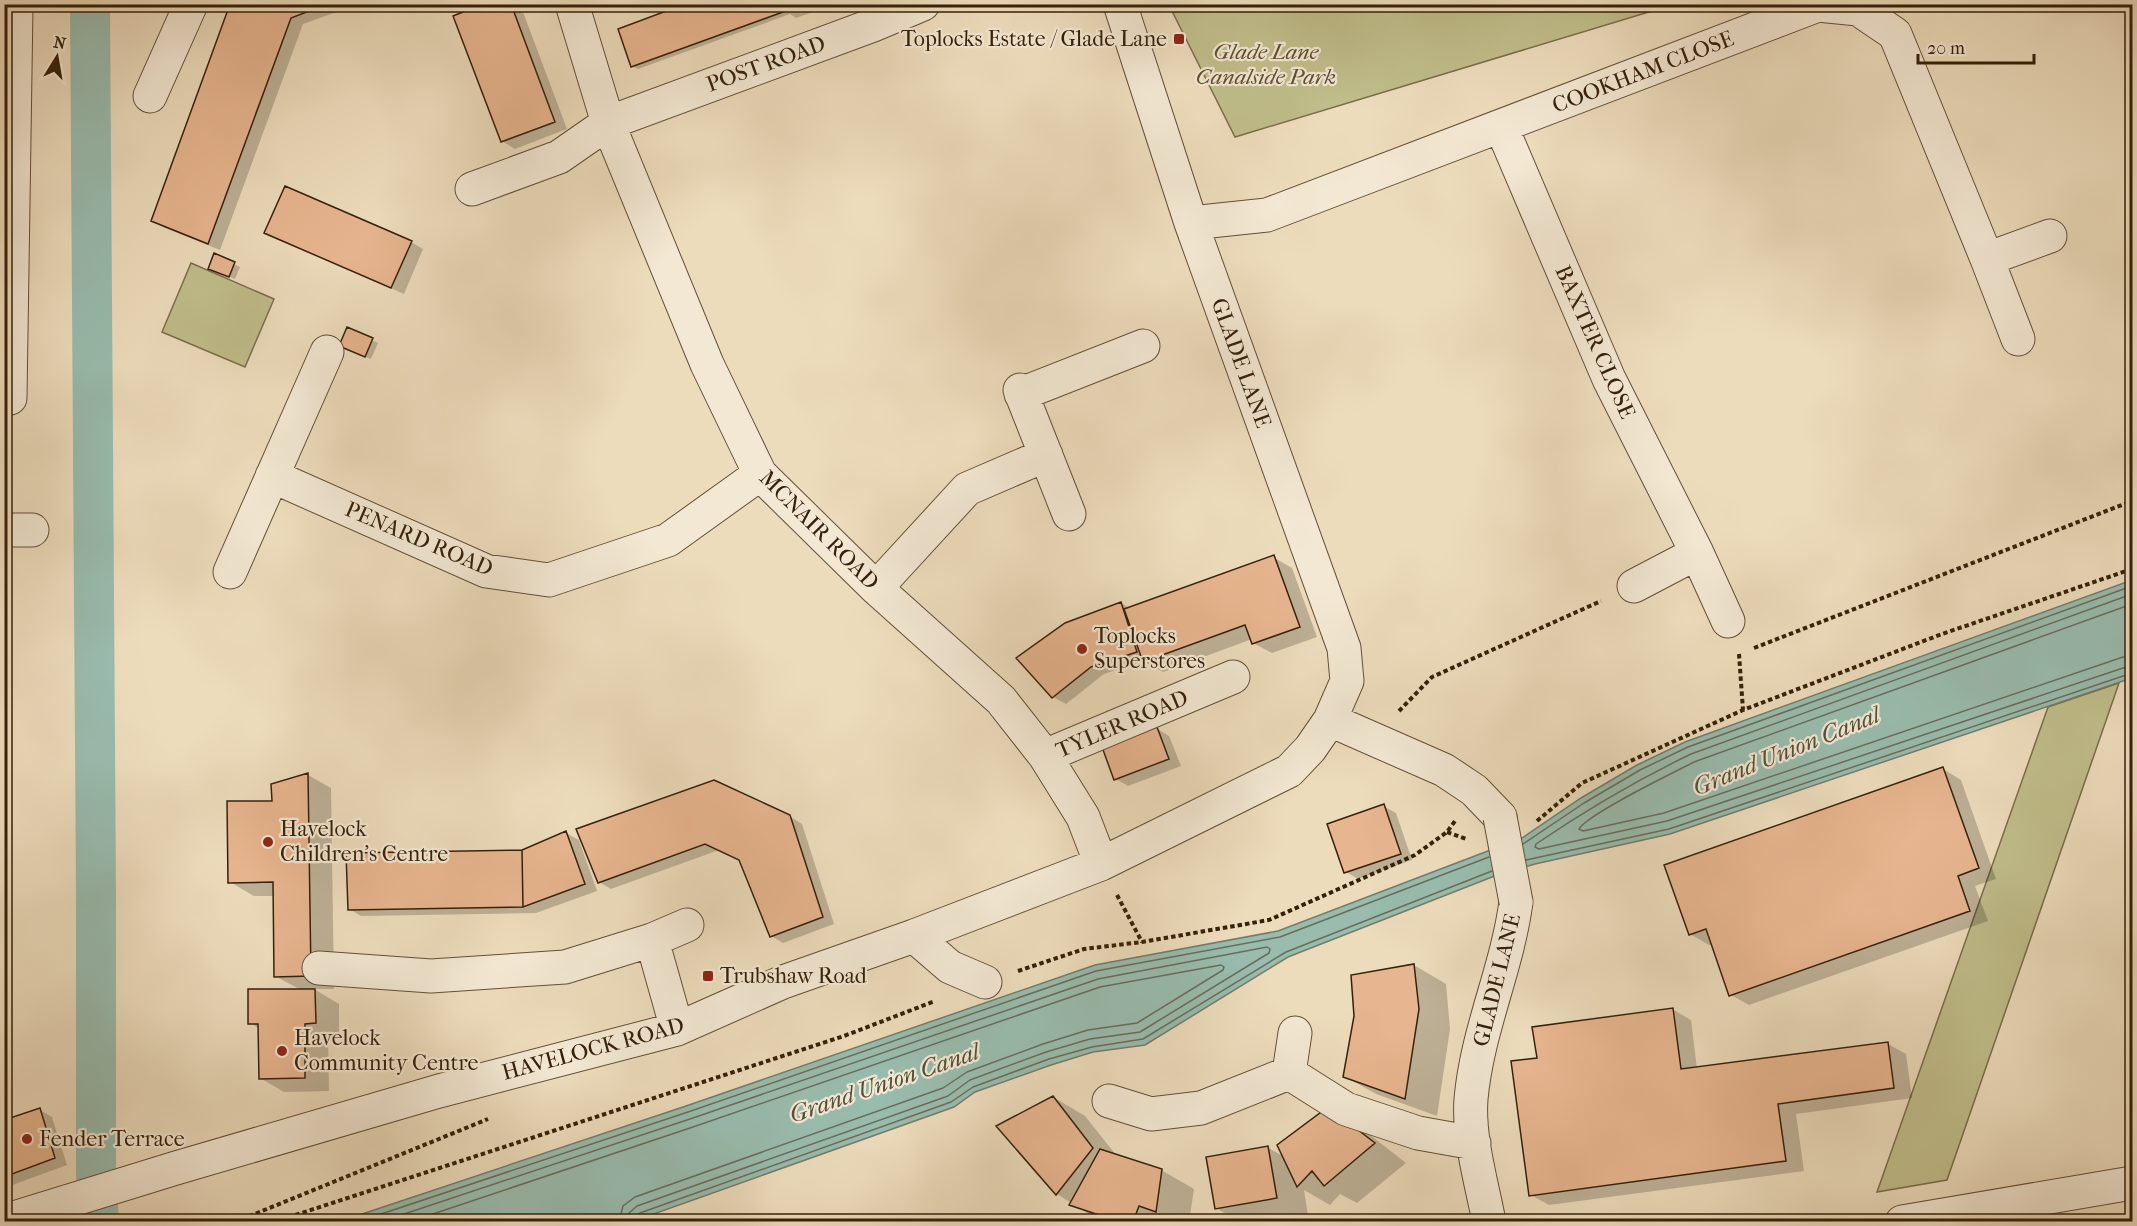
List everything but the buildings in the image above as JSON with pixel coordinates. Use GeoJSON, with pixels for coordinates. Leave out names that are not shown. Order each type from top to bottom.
{"type":"FeatureCollection","features":[{"type":"Feature","properties":{"kind":"street"},"geometry":{"type":"LineString","coordinates":[[150,96],[191,4]]}},
{"type":"Feature","properties":{"kind":"street","name":"MCNAIR ROAD"},"geometry":{"type":"LineString","coordinates":[[572,4],[608,123],[707,364],[760,474],[876,588],[1001,700],[1045,756],[1083,817],[1101,864]]}},
{"type":"Feature","properties":{"kind":"street","name":"POST ROAD"},"geometry":{"type":"LineString","coordinates":[[472,189],[559,157],[608,123],[869,15],[923,4]]}},
{"type":"Feature","properties":{"kind":"street","name":"GLADE LANE"},"geometry":{"type":"LineString","coordinates":[[1101,864],[1289,771],[1310,749],[1330,720],[1347,681],[1344,648],[1191,223],[1120,4]]}},
{"type":"Feature","properties":{"kind":"street","name":"COOKHAM CLOSE"},"geometry":{"type":"LineString","coordinates":[[1191,223],[1267,215],[1818,4],[1858,9],[1895,34],[2018,339]]}},
{"type":"Feature","properties":{"kind":"street"},"geometry":{"type":"LineString","coordinates":[[4,398],[10,398],[10,6]]}},
{"type":"Feature","properties":{"kind":"street","name":"BAXTER CLOSE"},"geometry":{"type":"LineString","coordinates":[[1501,126],[1609,379],[1728,621]]}},
{"type":"Feature","properties":{"kind":"street"},"geometry":{"type":"LineString","coordinates":[[1987,259],[2050,236]]}},
{"type":"Feature","properties":{"kind":"street"},"geometry":{"type":"LineString","coordinates":[[1069,514],[1020,392],[1143,346]]}},
{"type":"Feature","properties":{"kind":"street"},"geometry":{"type":"LineString","coordinates":[[230,572],[327,352]]}},
{"type":"Feature","properties":{"kind":"street"},"geometry":{"type":"LineString","coordinates":[[876,588],[967,489],[1046,455]]}},
{"type":"Feature","properties":{"kind":"street","name":"PENARD ROAD"},"geometry":{"type":"LineString","coordinates":[[272,476],[486,571],[549,580],[668,540],[760,474]]}},
{"type":"Feature","properties":{"kind":"street"},"geometry":{"type":"LineString","coordinates":[[1634,586],[1697,554]]}},
{"type":"Feature","properties":{"kind":"street","name":"TYLER ROAD"},"geometry":{"type":"LineString","coordinates":[[1045,756],[1233,677]]}},
{"type":"Feature","properties":{"kind":"street"},"geometry":{"type":"LineString","coordinates":[[1330,720],[1374,737],[1444,770],[1515,822]]}},
{"type":"Feature","properties":{"kind":"street","name":"GLADE LANE"},"geometry":{"type":"LineString","coordinates":[[1487,1209],[1474,1143],[1471,1101],[1478,1050],[1508,950],[1516,902],[1515,822]]}},
{"type":"Feature","properties":{"kind":"street","name":"HAVELOCK ROAD"},"geometry":{"type":"LineString","coordinates":[[19,1216],[439,1091],[677,1029],[783,982],[914,936],[1101,864]]}},
{"type":"Feature","properties":{"kind":"street"},"geometry":{"type":"LineString","coordinates":[[319,968],[431,976],[565,967],[652,940],[687,925]]}},
{"type":"Feature","properties":{"kind":"street"},"geometry":{"type":"LineString","coordinates":[[914,936],[950,967],[985,982]]}},
{"type":"Feature","properties":{"kind":"street"},"geometry":{"type":"LineString","coordinates":[[652,940],[677,1029]]}},
{"type":"Feature","properties":{"kind":"street"},"geometry":{"type":"LineString","coordinates":[[1289,1073],[1295,1033]]}},
{"type":"Feature","properties":{"kind":"street"},"geometry":{"type":"LineString","coordinates":[[1289,1073],[1346,1109],[1418,1133],[1474,1143]]}},
{"type":"Feature","properties":{"kind":"street"},"geometry":{"type":"LineString","coordinates":[[1109,1101],[1150,1114],[1201,1108],[1289,1073]]}},
{"type":"Feature","properties":{"kind":"street"},"geometry":{"type":"LineString","coordinates":[[1902,1221],[2133,1184]]}},
{"type":"Feature","properties":{"kind":"path"},"geometry":{"type":"LineString","coordinates":[[1743,710],[1739,654],[2133,501]]}},
{"type":"Feature","properties":{"kind":"path"},"geometry":{"type":"LineString","coordinates":[[1515,822],[1582,783],[1743,710],[1942,634],[2133,569]]}},
{"type":"Feature","properties":{"kind":"path"},"geometry":{"type":"LineString","coordinates":[[1374,737],[1432,677],[1634,586]]}},
{"type":"Feature","properties":{"kind":"path"},"geometry":{"type":"LineString","coordinates":[[274,1221],[844,1036],[985,982],[1083,949],[1142,942],[1269,920],[1415,855],[1448,832]]}},
{"type":"Feature","properties":{"kind":"path"},"geometry":{"type":"LineString","coordinates":[[1101,864],[1142,942]]}},
{"type":"Feature","properties":{"kind":"path"},"geometry":{"type":"LineString","coordinates":[[235,1221],[493,1117]]}},
{"type":"Feature","properties":{"kind":"green space","name":"Glade Lane Canalside Park"},"geometry":{"type":"Polygon","coordinates":[[[1169,5],[1672,5],[1235,137],[1169,5]]]}},
{"type":"Feature","properties":{"kind":"green space"},"geometry":{"type":"Polygon","coordinates":[[[191,263],[274,299],[245,367],[162,332],[191,263]]]}},
{"type":"Feature","properties":{"kind":"green space"},"geometry":{"type":"Polygon","coordinates":[[[2119,683],[1947,1180],[1877,1192],[2048,707],[2119,683]]]}},
{"type":"Feature","properties":{"kind":"water","name":"Grand Union Canal"},"geometry":{"type":"Polygon","coordinates":[[[2132,580],[2132,678],[1670,834],[1535,864],[1492,877],[1288,957],[1145,1045],[1093,1052],[1051,1065],[975,1092],[954,1107],[634,1221],[338,1222],[686,1106],[1095,965],[1278,931],[1522,838],[1581,798],[1637,765],[1685,742],[2132,580]]]}},
{"type":"Feature","properties":{"kind":"waterway"},"geometry":{"type":"LineString","coordinates":[[90,4],[96,1173],[99,1222]]}},
{"type":"Feature","properties":{"kind":"place","name":"Toplocks Estate / Glade Lane"},"geometry":{"type":"Point","coordinates":[1179,39]}},
{"type":"Feature","properties":{"kind":"place","name":"Toplocks Superstores"},"geometry":{"type":"Point","coordinates":[1082,649]}},
{"type":"Feature","properties":{"kind":"place","name":"Havelock Children's Centre"},"geometry":{"type":"Point","coordinates":[268,842]}},
{"type":"Feature","properties":{"kind":"place","name":"Trubshaw Road"},"geometry":{"type":"Point","coordinates":[708,976]}},
{"type":"Feature","properties":{"kind":"place","name":"Havelock Community Centre"},"geometry":{"type":"Point","coordinates":[282,1051]}},
{"type":"Feature","properties":{"kind":"place","name":"Fender Terrace"},"geometry":{"type":"Point","coordinates":[27,1139]}}]}
